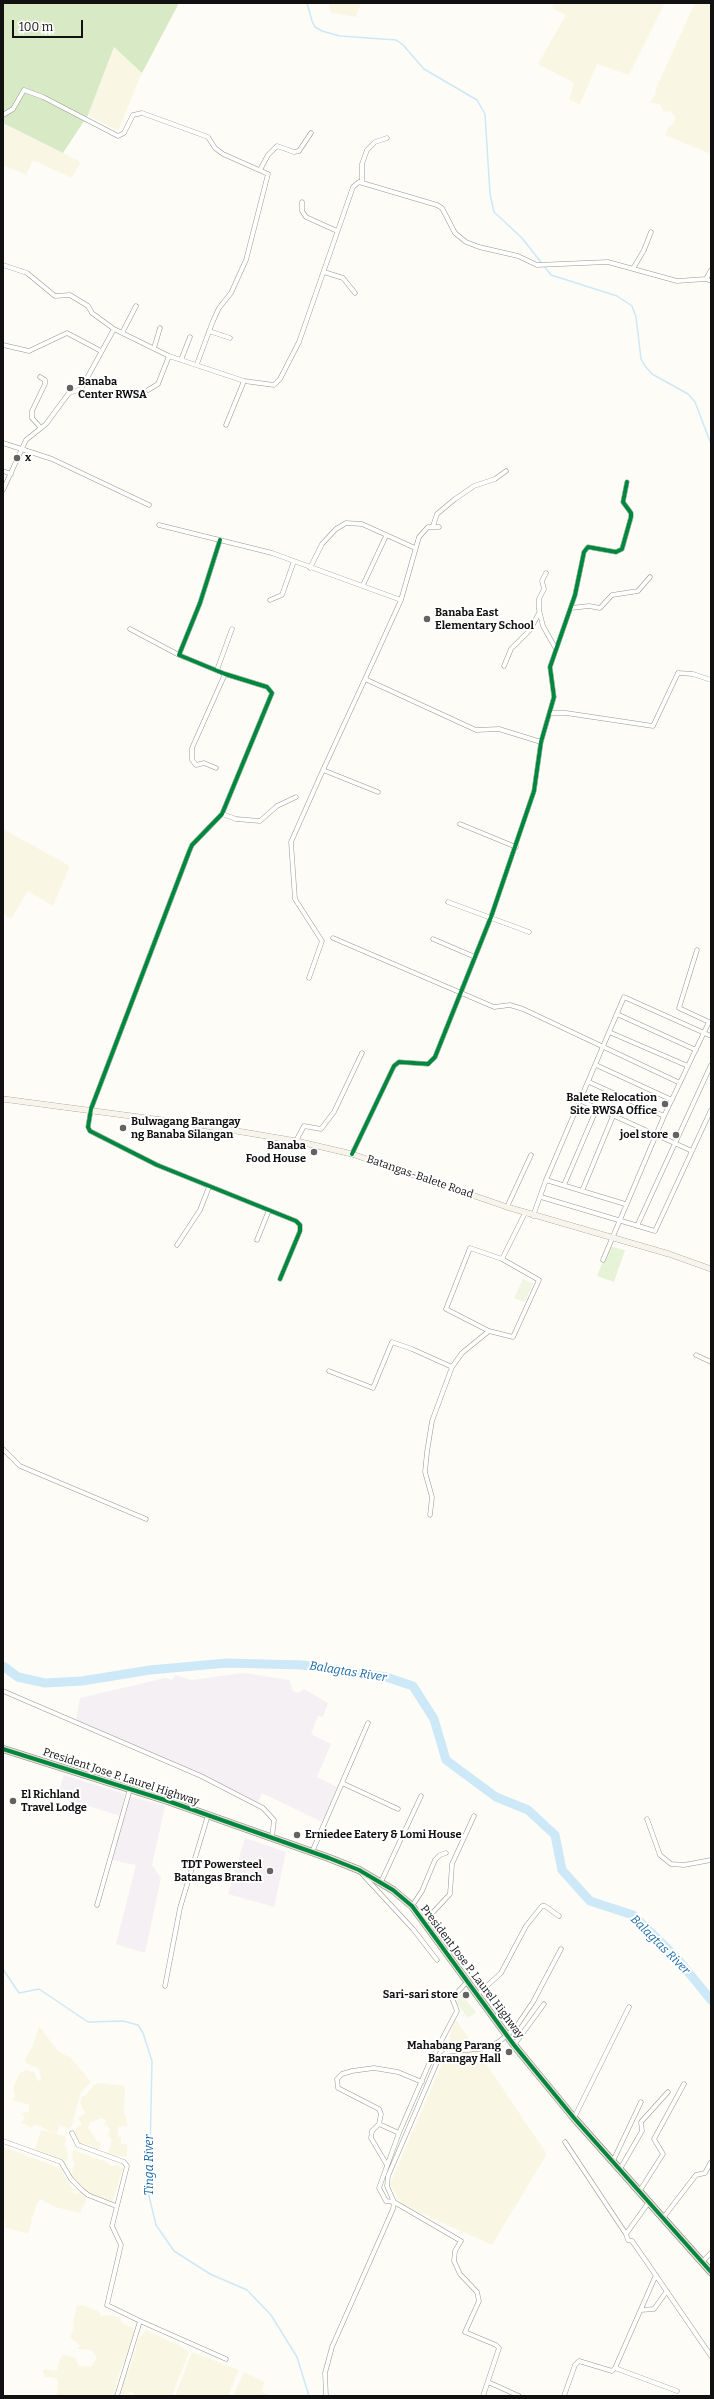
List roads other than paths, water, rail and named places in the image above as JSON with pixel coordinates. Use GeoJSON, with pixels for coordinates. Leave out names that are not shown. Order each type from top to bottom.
{"type":"FeatureCollection","features":[{"type":"Feature","properties":{"kind":"highway","name":"President Jose P. Laurel Highway"},"geometry":{"type":"LineString","coordinates":[[3,1749],[208,1815],[359,1870],[381,1882],[412,1906],[514,2045],[574,2118],[711,2272]]}},
{"type":"Feature","properties":{"kind":"main road","name":"Batangas-Balete Road"},"geometry":{"type":"LineString","coordinates":[[3,1098],[91,1109],[296,1141],[352,1154],[533,1216],[610,1239],[669,1254],[711,1269]]}},
{"type":"Feature","properties":{"kind":"street"},"geometry":{"type":"LineString","coordinates":[[3,115],[13,108],[24,90],[43,97],[118,136],[124,133],[133,115],[142,113],[208,137],[215,148],[223,154],[268,174],[246,260],[231,293],[219,308],[197,364]]}},
{"type":"Feature","properties":{"kind":"street"},"geometry":{"type":"LineString","coordinates":[[260,170],[268,156],[277,146],[294,152],[299,151],[311,133]]}},
{"type":"Feature","properties":{"kind":"street"},"geometry":{"type":"LineString","coordinates":[[362,182],[362,164],[367,150],[375,142],[387,138]]}},
{"type":"Feature","properties":{"kind":"street"},"geometry":{"type":"LineString","coordinates":[[3,265],[27,273],[55,296],[70,295],[88,306],[92,313],[114,329],[169,356],[197,364],[244,381],[270,385],[280,380],[299,342],[337,231],[353,187],[357,182],[362,182],[437,205],[442,208],[455,233],[479,247],[518,256],[542,266],[594,261],[634,267],[677,281],[706,279],[711,281]]}},
{"type":"Feature","properties":{"kind":"street"},"geometry":{"type":"LineString","coordinates":[[302,202],[302,212],[306,217],[337,231]]}},
{"type":"Feature","properties":{"kind":"street"},"geometry":{"type":"LineString","coordinates":[[634,267],[644,250],[651,232]]}},
{"type":"Feature","properties":{"kind":"street"},"geometry":{"type":"LineString","coordinates":[[706,279],[711,270]]}},
{"type":"Feature","properties":{"kind":"street"},"geometry":{"type":"LineString","coordinates":[[324,272],[343,278],[355,293]]}},
{"type":"Feature","properties":{"kind":"street"},"geometry":{"type":"LineString","coordinates":[[122,333],[136,306]]}},
{"type":"Feature","properties":{"kind":"street"},"geometry":{"type":"LineString","coordinates":[[154,348],[160,328]]}},
{"type":"Feature","properties":{"kind":"street"},"geometry":{"type":"LineString","coordinates":[[3,490],[26,440],[52,416],[69,393],[81,389],[88,379],[101,351],[114,329]]}},
{"type":"Feature","properties":{"kind":"street"},"geometry":{"type":"LineString","coordinates":[[209,331],[230,338]]}},
{"type":"Feature","properties":{"kind":"street"},"geometry":{"type":"LineString","coordinates":[[3,345],[29,351],[67,333],[101,351]]}},
{"type":"Feature","properties":{"kind":"street"},"geometry":{"type":"LineString","coordinates":[[181,360],[190,337]]}},
{"type":"Feature","properties":{"kind":"street"},"geometry":{"type":"LineString","coordinates":[[148,390],[158,384],[169,356]]}},
{"type":"Feature","properties":{"kind":"street"},"geometry":{"type":"LineString","coordinates":[[40,376],[45,380],[45,384],[32,411],[32,418],[40,427]]}},
{"type":"Feature","properties":{"kind":"street"},"geometry":{"type":"LineString","coordinates":[[226,425],[244,381]]}},
{"type":"Feature","properties":{"kind":"street"},"geometry":{"type":"LineString","coordinates":[[3,443],[40,454],[89,475],[149,505]]}},
{"type":"Feature","properties":{"kind":"street"},"geometry":{"type":"LineString","coordinates":[[3,471],[11,474]]}},
{"type":"Feature","properties":{"kind":"street"},"geometry":{"type":"LineString","coordinates":[[433,526],[437,514],[455,499],[474,486],[496,479],[506,471]]}},
{"type":"Feature","properties":{"kind":"street"},"geometry":{"type":"LineString","coordinates":[[352,1154],[394,1066],[399,1062],[432,1063],[491,917],[534,791],[542,742],[551,713],[554,697],[550,672],[556,649],[571,608],[586,548],[590,547],[616,552],[622,549],[631,517],[631,513],[623,502],[627,482]]}},
{"type":"Feature","properties":{"kind":"street"},"geometry":{"type":"LineString","coordinates":[[310,568],[322,544],[336,529],[346,522],[357,522],[415,548]]}},
{"type":"Feature","properties":{"kind":"street"},"geometry":{"type":"LineString","coordinates":[[160,525],[264,550],[401,600]]}},
{"type":"Feature","properties":{"kind":"street"},"geometry":{"type":"LineString","coordinates":[[309,978],[322,941],[293,894],[291,842],[401,600],[415,548],[422,532],[433,526],[439,527]]}},
{"type":"Feature","properties":{"kind":"street"},"geometry":{"type":"LineString","coordinates":[[363,585],[386,536]]}},
{"type":"Feature","properties":{"kind":"street"},"geometry":{"type":"LineString","coordinates":[[179,655],[200,604],[220,540]]}},
{"type":"Feature","properties":{"kind":"street"},"geometry":{"type":"LineString","coordinates":[[270,600],[282,595],[294,561]]}},
{"type":"Feature","properties":{"kind":"street"},"geometry":{"type":"LineString","coordinates":[[546,573],[542,581],[544,589],[539,599],[539,613],[543,626],[556,649]]}},
{"type":"Feature","properties":{"kind":"street"},"geometry":{"type":"LineString","coordinates":[[571,608],[588,606],[600,608],[612,595],[638,591],[650,577]]}},
{"type":"Feature","properties":{"kind":"street"},"geometry":{"type":"LineString","coordinates":[[504,666],[511,649],[530,630],[539,613]]}},
{"type":"Feature","properties":{"kind":"street"},"geometry":{"type":"LineString","coordinates":[[217,670],[232,629]]}},
{"type":"Feature","properties":{"kind":"street"},"geometry":{"type":"LineString","coordinates":[[130,630],[179,655],[225,674],[267,686],[272,693],[222,814],[192,845],[189,852],[91,1109],[88,1127],[90,1131],[157,1165],[296,1221],[300,1225],[300,1231],[280,1279]]}},
{"type":"Feature","properties":{"kind":"street"},"geometry":{"type":"LineString","coordinates":[[551,713],[587,716],[653,726],[678,673],[693,674],[711,680]]}},
{"type":"Feature","properties":{"kind":"street"},"geometry":{"type":"LineString","coordinates":[[216,768],[204,763],[196,765],[192,760],[192,748],[225,674]]}},
{"type":"Feature","properties":{"kind":"street"},"geometry":{"type":"LineString","coordinates":[[365,679],[474,729],[500,729],[542,742]]}},
{"type":"Feature","properties":{"kind":"street"},"geometry":{"type":"LineString","coordinates":[[323,770],[378,792]]}},
{"type":"Feature","properties":{"kind":"street"},"geometry":{"type":"LineString","coordinates":[[222,814],[236,819],[260,821],[277,806],[296,797]]}},
{"type":"Feature","properties":{"kind":"street"},"geometry":{"type":"LineString","coordinates":[[460,824],[516,847]]}},
{"type":"Feature","properties":{"kind":"street"},"geometry":{"type":"LineString","coordinates":[[448,902],[529,932]]}},
{"type":"Feature","properties":{"kind":"street"},"geometry":{"type":"LineString","coordinates":[[333,938],[494,1007],[510,1005],[523,1009],[680,1083]]}},
{"type":"Feature","properties":{"kind":"street"},"geometry":{"type":"LineString","coordinates":[[433,939],[475,957]]}},
{"type":"Feature","properties":{"kind":"street"},"geometry":{"type":"LineString","coordinates":[[603,1260],[618,1220],[657,1135],[664,1116],[709,1022],[679,1008],[697,950]]}},
{"type":"Feature","properties":{"kind":"street"},"geometry":{"type":"LineString","coordinates":[[533,1216],[546,1180],[581,1101],[624,997],[711,1036]]}},
{"type":"Feature","properties":{"kind":"street"},"geometry":{"type":"LineString","coordinates":[[617,1014],[696,1050]]}},
{"type":"Feature","properties":{"kind":"street"},"geometry":{"type":"LineString","coordinates":[[609,1032],[688,1066]]}},
{"type":"Feature","properties":{"kind":"street"},"geometry":{"type":"LineString","coordinates":[[296,1141],[304,1126],[321,1129],[334,1112],[362,1053]]}},
{"type":"Feature","properties":{"kind":"street"},"geometry":{"type":"LineString","coordinates":[[596,1065],[672,1100]]}},
{"type":"Feature","properties":{"kind":"street"},"geometry":{"type":"LineString","coordinates":[[637,1226],[711,1065]]}},
{"type":"Feature","properties":{"kind":"street"},"geometry":{"type":"LineString","coordinates":[[589,1082],[664,1116]]}},
{"type":"Feature","properties":{"kind":"street"},"geometry":{"type":"LineString","coordinates":[[581,1101],[692,1151]]}},
{"type":"Feature","properties":{"kind":"street"},"geometry":{"type":"LineString","coordinates":[[564,1185],[597,1108]]}},
{"type":"Feature","properties":{"kind":"street"},"geometry":{"type":"LineString","coordinates":[[540,1197],[656,1231],[711,1110]]}},
{"type":"Feature","properties":{"kind":"street"},"geometry":{"type":"LineString","coordinates":[[582,1190],[613,1116]]}},
{"type":"Feature","properties":{"kind":"street"},"geometry":{"type":"LineString","coordinates":[[507,1207],[531,1155]]}},
{"type":"Feature","properties":{"kind":"street"},"geometry":{"type":"LineString","coordinates":[[546,1180],[625,1204]]}},
{"type":"Feature","properties":{"kind":"street"},"geometry":{"type":"LineString","coordinates":[[177,1245],[200,1210],[209,1187]]}},
{"type":"Feature","properties":{"kind":"street"},"geometry":{"type":"LineString","coordinates":[[256,1240],[269,1210]]}},
{"type":"Feature","properties":{"kind":"street"},"geometry":{"type":"LineString","coordinates":[[502,1259],[525,1213]]}},
{"type":"Feature","properties":{"kind":"street"},"geometry":{"type":"LineString","coordinates":[[470,1248],[502,1259],[539,1280],[513,1337],[488,1331],[446,1309],[470,1248]]}},
{"type":"Feature","properties":{"kind":"street"},"geometry":{"type":"LineString","coordinates":[[430,1515],[432,1497],[425,1472],[426,1452],[432,1421],[452,1368],[462,1353],[488,1331]]}},
{"type":"Feature","properties":{"kind":"street"},"geometry":{"type":"LineString","coordinates":[[329,1370],[373,1388],[392,1342],[412,1348],[452,1368]]}},
{"type":"Feature","properties":{"kind":"street"},"geometry":{"type":"LineString","coordinates":[[696,1355],[711,1362]]}},
{"type":"Feature","properties":{"kind":"street"},"geometry":{"type":"LineString","coordinates":[[3,1449],[20,1466],[146,1518]]}},
{"type":"Feature","properties":{"kind":"street"},"geometry":{"type":"LineString","coordinates":[[3,1691],[201,1776],[263,1808],[274,1820],[272,1838]]}},
{"type":"Feature","properties":{"kind":"street"},"geometry":{"type":"LineString","coordinates":[[312,1852],[368,1723]]}},
{"type":"Feature","properties":{"kind":"street"},"geometry":{"type":"LineString","coordinates":[[342,1783],[398,1809]]}},
{"type":"Feature","properties":{"kind":"street"},"geometry":{"type":"LineString","coordinates":[[97,1905],[130,1789]]}},
{"type":"Feature","properties":{"kind":"street"},"geometry":{"type":"LineString","coordinates":[[381,1882],[421,1796]]}},
{"type":"Feature","properties":{"kind":"street"},"geometry":{"type":"LineString","coordinates":[[165,1986],[180,1908],[208,1815]]}},
{"type":"Feature","properties":{"kind":"street"},"geometry":{"type":"LineString","coordinates":[[424,1922],[450,1894],[452,1864],[474,1816]]}},
{"type":"Feature","properties":{"kind":"street"},"geometry":{"type":"LineString","coordinates":[[647,1819],[660,1856],[671,1864],[684,1865],[711,1860]]}},
{"type":"Feature","properties":{"kind":"street"},"geometry":{"type":"LineString","coordinates":[[412,1906],[422,1891],[435,1860],[440,1855],[446,1854]]}},
{"type":"Feature","properties":{"kind":"street"},"geometry":{"type":"LineString","coordinates":[[359,1870],[413,1929],[437,1960]]}},
{"type":"Feature","properties":{"kind":"street"},"geometry":{"type":"LineString","coordinates":[[477,1995],[502,1973],[526,1926],[542,1906],[545,1906],[559,1916]]}},
{"type":"Feature","properties":{"kind":"street"},"geometry":{"type":"LineString","coordinates":[[326,2396],[326,2366],[332,2347],[394,2202],[387,2186],[388,2176],[438,2060],[447,2052],[488,2048],[516,2027],[533,2002],[561,1949]]}},
{"type":"Feature","properties":{"kind":"street"},"geometry":{"type":"LineString","coordinates":[[467,1982],[452,1998],[457,2011],[399,2133],[379,2188],[383,2198],[394,2202],[461,2241],[455,2251],[454,2261],[460,2274],[477,2292],[479,2302],[465,2332],[496,2345],[499,2348],[483,2396]]}},
{"type":"Feature","properties":{"kind":"street"},"geometry":{"type":"LineString","coordinates":[[514,2045],[544,2004]]}},
{"type":"Feature","properties":{"kind":"street"},"geometry":{"type":"LineString","coordinates":[[574,2118],[629,2007]]}},
{"type":"Feature","properties":{"kind":"street"},"geometry":{"type":"LineString","coordinates":[[387,2165],[371,2138],[372,2131],[379,2124],[381,2111],[338,2088],[336,2083],[339,2077],[352,2071],[374,2068],[398,2072],[422,2082]]}},
{"type":"Feature","properties":{"kind":"street"},"geometry":{"type":"LineString","coordinates":[[639,2192],[663,2154],[654,2139],[684,2084]]}},
{"type":"Feature","properties":{"kind":"street"},"geometry":{"type":"LineString","coordinates":[[620,2169],[642,2131],[641,2122],[668,2092]]}},
{"type":"Feature","properties":{"kind":"street"},"geometry":{"type":"LineString","coordinates":[[613,2161],[641,2102]]}},
{"type":"Feature","properties":{"kind":"street"},"geometry":{"type":"LineString","coordinates":[[379,2124],[399,2133]]}},
{"type":"Feature","properties":{"kind":"street"},"geometry":{"type":"LineString","coordinates":[[72,2133],[78,2145],[126,2164],[112,2227],[121,2245],[107,2305],[226,2359]]}},
{"type":"Feature","properties":{"kind":"street"},"geometry":{"type":"LineString","coordinates":[[3,2142],[61,2162],[71,2179],[88,2195],[116,2206]]}},
{"type":"Feature","properties":{"kind":"street"},"geometry":{"type":"LineString","coordinates":[[565,2142],[626,2234],[628,2240],[632,2241],[711,2356]]}},
{"type":"Feature","properties":{"kind":"street"},"geometry":{"type":"LineString","coordinates":[[663,2218],[696,2175],[705,2173],[711,2162]]}},
{"type":"Feature","properties":{"kind":"street"},"geometry":{"type":"LineString","coordinates":[[626,2234],[649,2202]]}},
{"type":"Feature","properties":{"kind":"street"},"geometry":{"type":"LineString","coordinates":[[702,2262],[711,2253]]}},
{"type":"Feature","properties":{"kind":"street"},"geometry":{"type":"LineString","coordinates":[[564,2396],[575,2365],[579,2361],[612,2371],[615,2368],[656,2275]]}},
{"type":"Feature","properties":{"kind":"street"},"geometry":{"type":"LineString","coordinates":[[641,2310],[654,2309],[667,2291]]}},
{"type":"Feature","properties":{"kind":"street"},"geometry":{"type":"LineString","coordinates":[[117,2396],[140,2321]]}},
{"type":"Feature","properties":{"kind":"street"},"geometry":{"type":"LineString","coordinates":[[615,2368],[677,2391]]}},
{"type":"Feature","properties":{"kind":"street"},"geometry":{"type":"LineString","coordinates":[[488,2382],[519,2396]]}},
{"type":"Feature","properties":{"kind":"waterway"},"geometry":{"type":"LineString","coordinates":[[307,3],[315,27],[322,31],[340,36],[396,40],[403,45],[424,69],[477,100],[485,114],[490,194],[494,212],[522,238],[551,275],[617,296],[632,306],[636,317],[641,359],[645,366],[652,374],[688,394],[695,402],[711,444]]}},
{"type":"Feature","properties":{"kind":"waterway","name":"Balagtas River"},"geometry":{"type":"LineString","coordinates":[[3,1666],[18,1677],[45,1683],[82,1681],[150,1670],[227,1663],[302,1665],[386,1677],[413,1686],[434,1719],[446,1760],[496,1797],[528,1810],[555,1835],[562,1870],[590,1901],[633,1915],[676,1957],[711,2000]]}},
{"type":"Feature","properties":{"kind":"waterway","name":"Tinga River"},"geometry":{"type":"LineString","coordinates":[[3,1969],[19,1993],[39,1989],[88,2022],[123,2021],[138,2025],[143,2033],[152,2061],[149,2196],[156,2225],[174,2251],[210,2274],[247,2290],[271,2315],[297,2357],[309,2396]]}},
{"type":"Feature","properties":{"kind":"place","name":"Banaba Center RWSA"},"geometry":{"type":"Point","coordinates":[70,388]}},
{"type":"Feature","properties":{"kind":"place","name":"x"},"geometry":{"type":"Point","coordinates":[17,458]}},
{"type":"Feature","properties":{"kind":"place","name":"Banaba East Elementary School"},"geometry":{"type":"Point","coordinates":[427,619]}},
{"type":"Feature","properties":{"kind":"place","name":"Balete Relocation Site RWSA Office"},"geometry":{"type":"Point","coordinates":[665,1104]}},
{"type":"Feature","properties":{"kind":"place","name":"Bulwagang Barangay ng Banaba Silangan"},"geometry":{"type":"Point","coordinates":[123,1128]}},
{"type":"Feature","properties":{"kind":"place","name":"joel store"},"geometry":{"type":"Point","coordinates":[676,1135]}},
{"type":"Feature","properties":{"kind":"place","name":"Banaba Food House"},"geometry":{"type":"Point","coordinates":[314,1152]}},
{"type":"Feature","properties":{"kind":"place","name":"El Richland Travel Lodge"},"geometry":{"type":"Point","coordinates":[13,1801]}},
{"type":"Feature","properties":{"kind":"place","name":"Erniedee Eatery & Lomi House"},"geometry":{"type":"Point","coordinates":[297,1835]}},
{"type":"Feature","properties":{"kind":"place","name":"TDT Powersteel Batangas Branch"},"geometry":{"type":"Point","coordinates":[270,1871]}},
{"type":"Feature","properties":{"kind":"place","name":"Sari-sari store"},"geometry":{"type":"Point","coordinates":[466,1995]}},
{"type":"Feature","properties":{"kind":"place","name":"Mahabang Parang Barangay Hall"},"geometry":{"type":"Point","coordinates":[509,2052]}}]}
